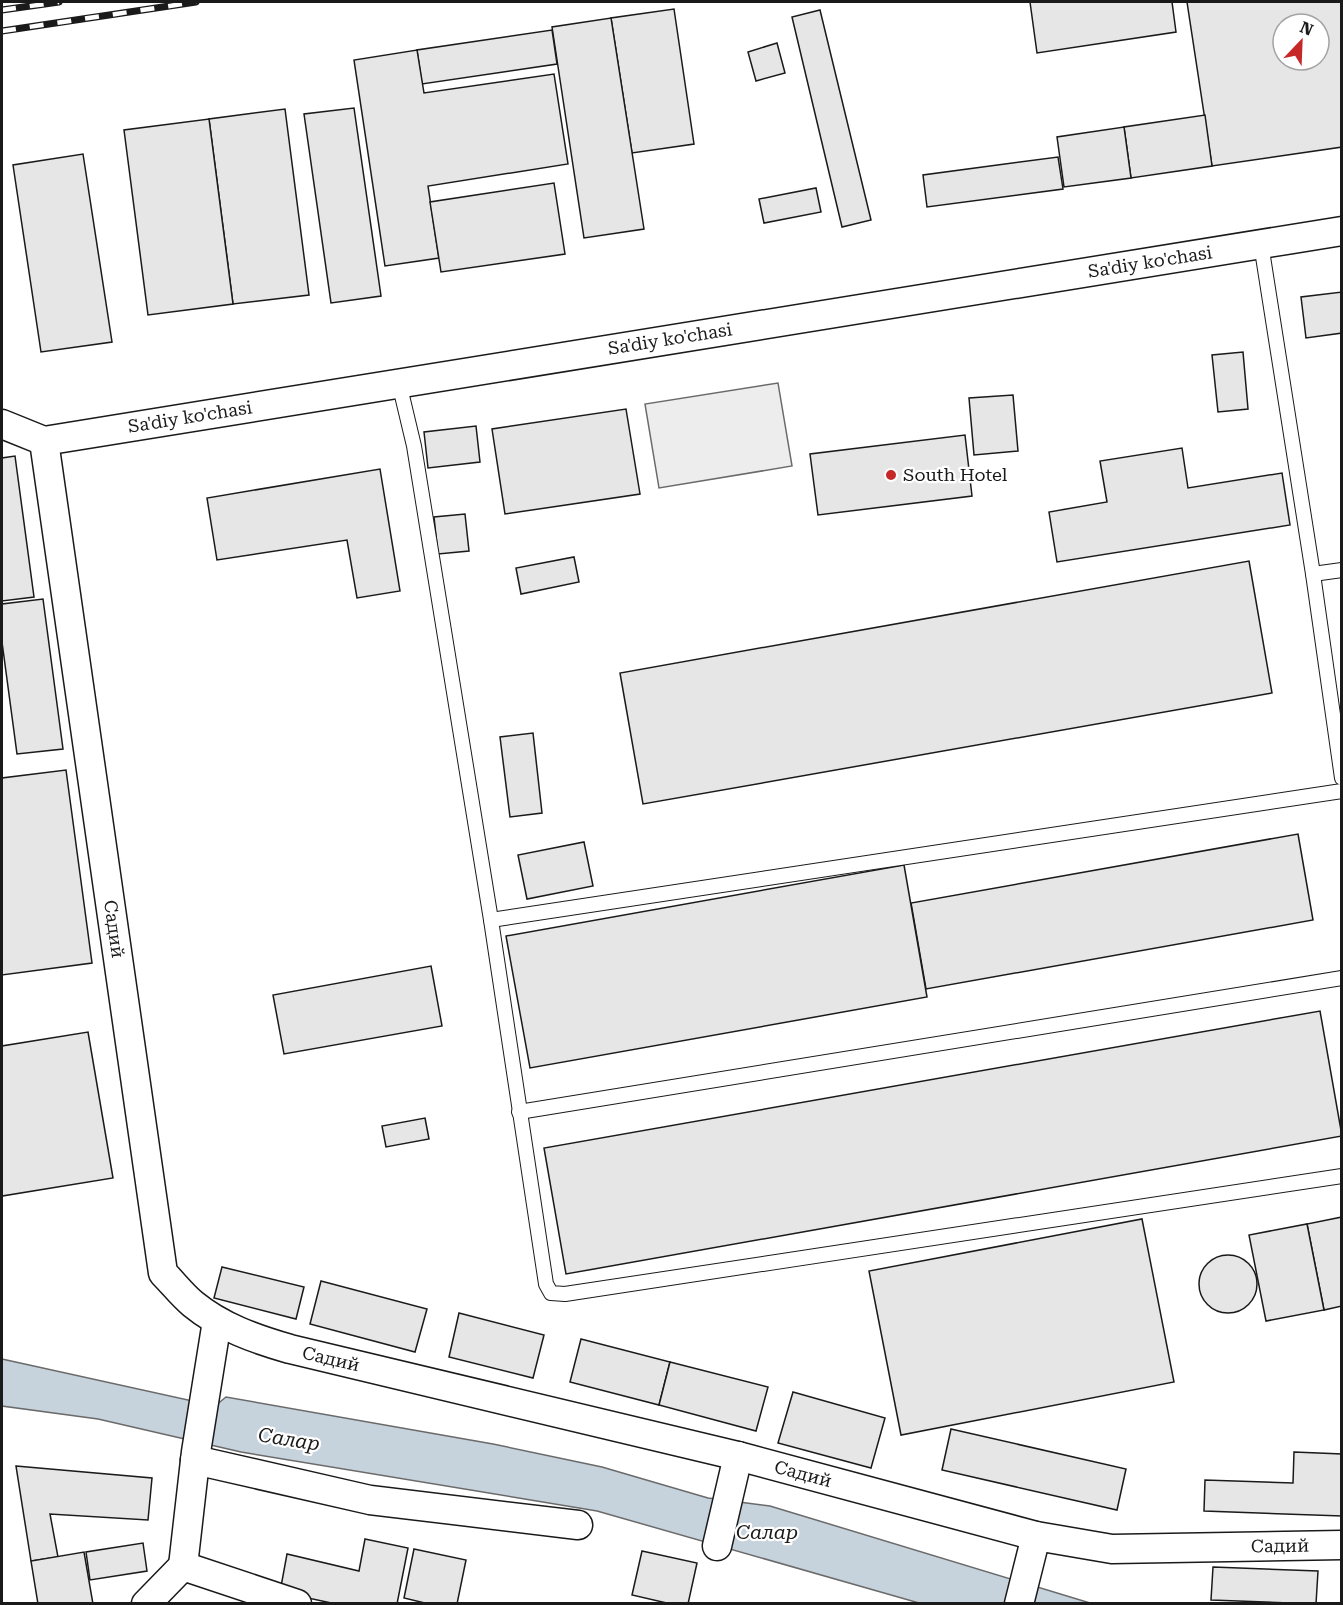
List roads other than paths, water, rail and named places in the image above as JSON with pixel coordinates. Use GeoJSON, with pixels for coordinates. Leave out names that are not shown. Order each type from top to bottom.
{"type":"FeatureCollection","features":[{"type":"Feature","properties":{"kind":"street","name":"Sa'diy ko'chasi"},"geometry":{"type":"LineString","coordinates":[[44,441],[1341,231]]}},
{"type":"Feature","properties":{"kind":"street"},"geometry":{"type":"LineString","coordinates":[[2,424],[44,441]]}},
{"type":"Feature","properties":{"kind":"street","name":"Садий"},"geometry":{"type":"LineString","coordinates":[[44,441],[164,1273],[191,1302],[217,1321],[255,1339],[290,1349],[738,1456],[1036,1536],[1112,1549],[1341,1545]]}},
{"type":"Feature","properties":{"kind":"street"},"geometry":{"type":"LineString","coordinates":[[146,1604],[183,1566],[195,1456],[217,1321]]}},
{"type":"Feature","properties":{"kind":"street"},"geometry":{"type":"LineString","coordinates":[[195,1456],[370,1500],[578,1525]]}},
{"type":"Feature","properties":{"kind":"street"},"geometry":{"type":"LineString","coordinates":[[717,1545],[738,1456]]}},
{"type":"Feature","properties":{"kind":"street"},"geometry":{"type":"LineString","coordinates":[[1019,1604],[1036,1536]]}},
{"type":"Feature","properties":{"kind":"street"},"geometry":{"type":"LineString","coordinates":[[183,1566],[297,1604]]}},
{"type":"Feature","properties":{"kind":"lane"},"geometry":{"type":"LineString","coordinates":[[1261,244],[1313,574],[1341,778]]}},
{"type":"Feature","properties":{"kind":"lane"},"geometry":{"type":"LineString","coordinates":[[399,383],[414,446],[491,920],[546,1284],[551,1293],[565,1294],[1341,1176]]}},
{"type":"Feature","properties":{"kind":"lane"},"geometry":{"type":"LineString","coordinates":[[1313,574],[1341,570]]}},
{"type":"Feature","properties":{"kind":"lane"},"geometry":{"type":"LineString","coordinates":[[491,920],[1341,791]]}},
{"type":"Feature","properties":{"kind":"lane"},"geometry":{"type":"LineString","coordinates":[[519,1112],[1341,978]]}},
{"type":"Feature","properties":{"kind":"water","name":"Салар"},"geometry":{"type":"Polygon","coordinates":[[[2,1359],[215,1406],[226,1397],[493,1444],[602,1467],[708,1498],[770,1506],[1090,1603],[919,1603],[597,1511],[241,1452],[98,1419],[2,1406],[2,1359]]]}},
{"type":"Feature","properties":{"kind":"railway"},"geometry":{"type":"LineString","coordinates":[[2,10],[59,2]]}},
{"type":"Feature","properties":{"kind":"railway"},"geometry":{"type":"LineString","coordinates":[[2,31],[196,2]]}},
{"type":"Feature","properties":{"kind":"place","name":"South Hotel"},"geometry":{"type":"Point","coordinates":[891,475]}}]}
